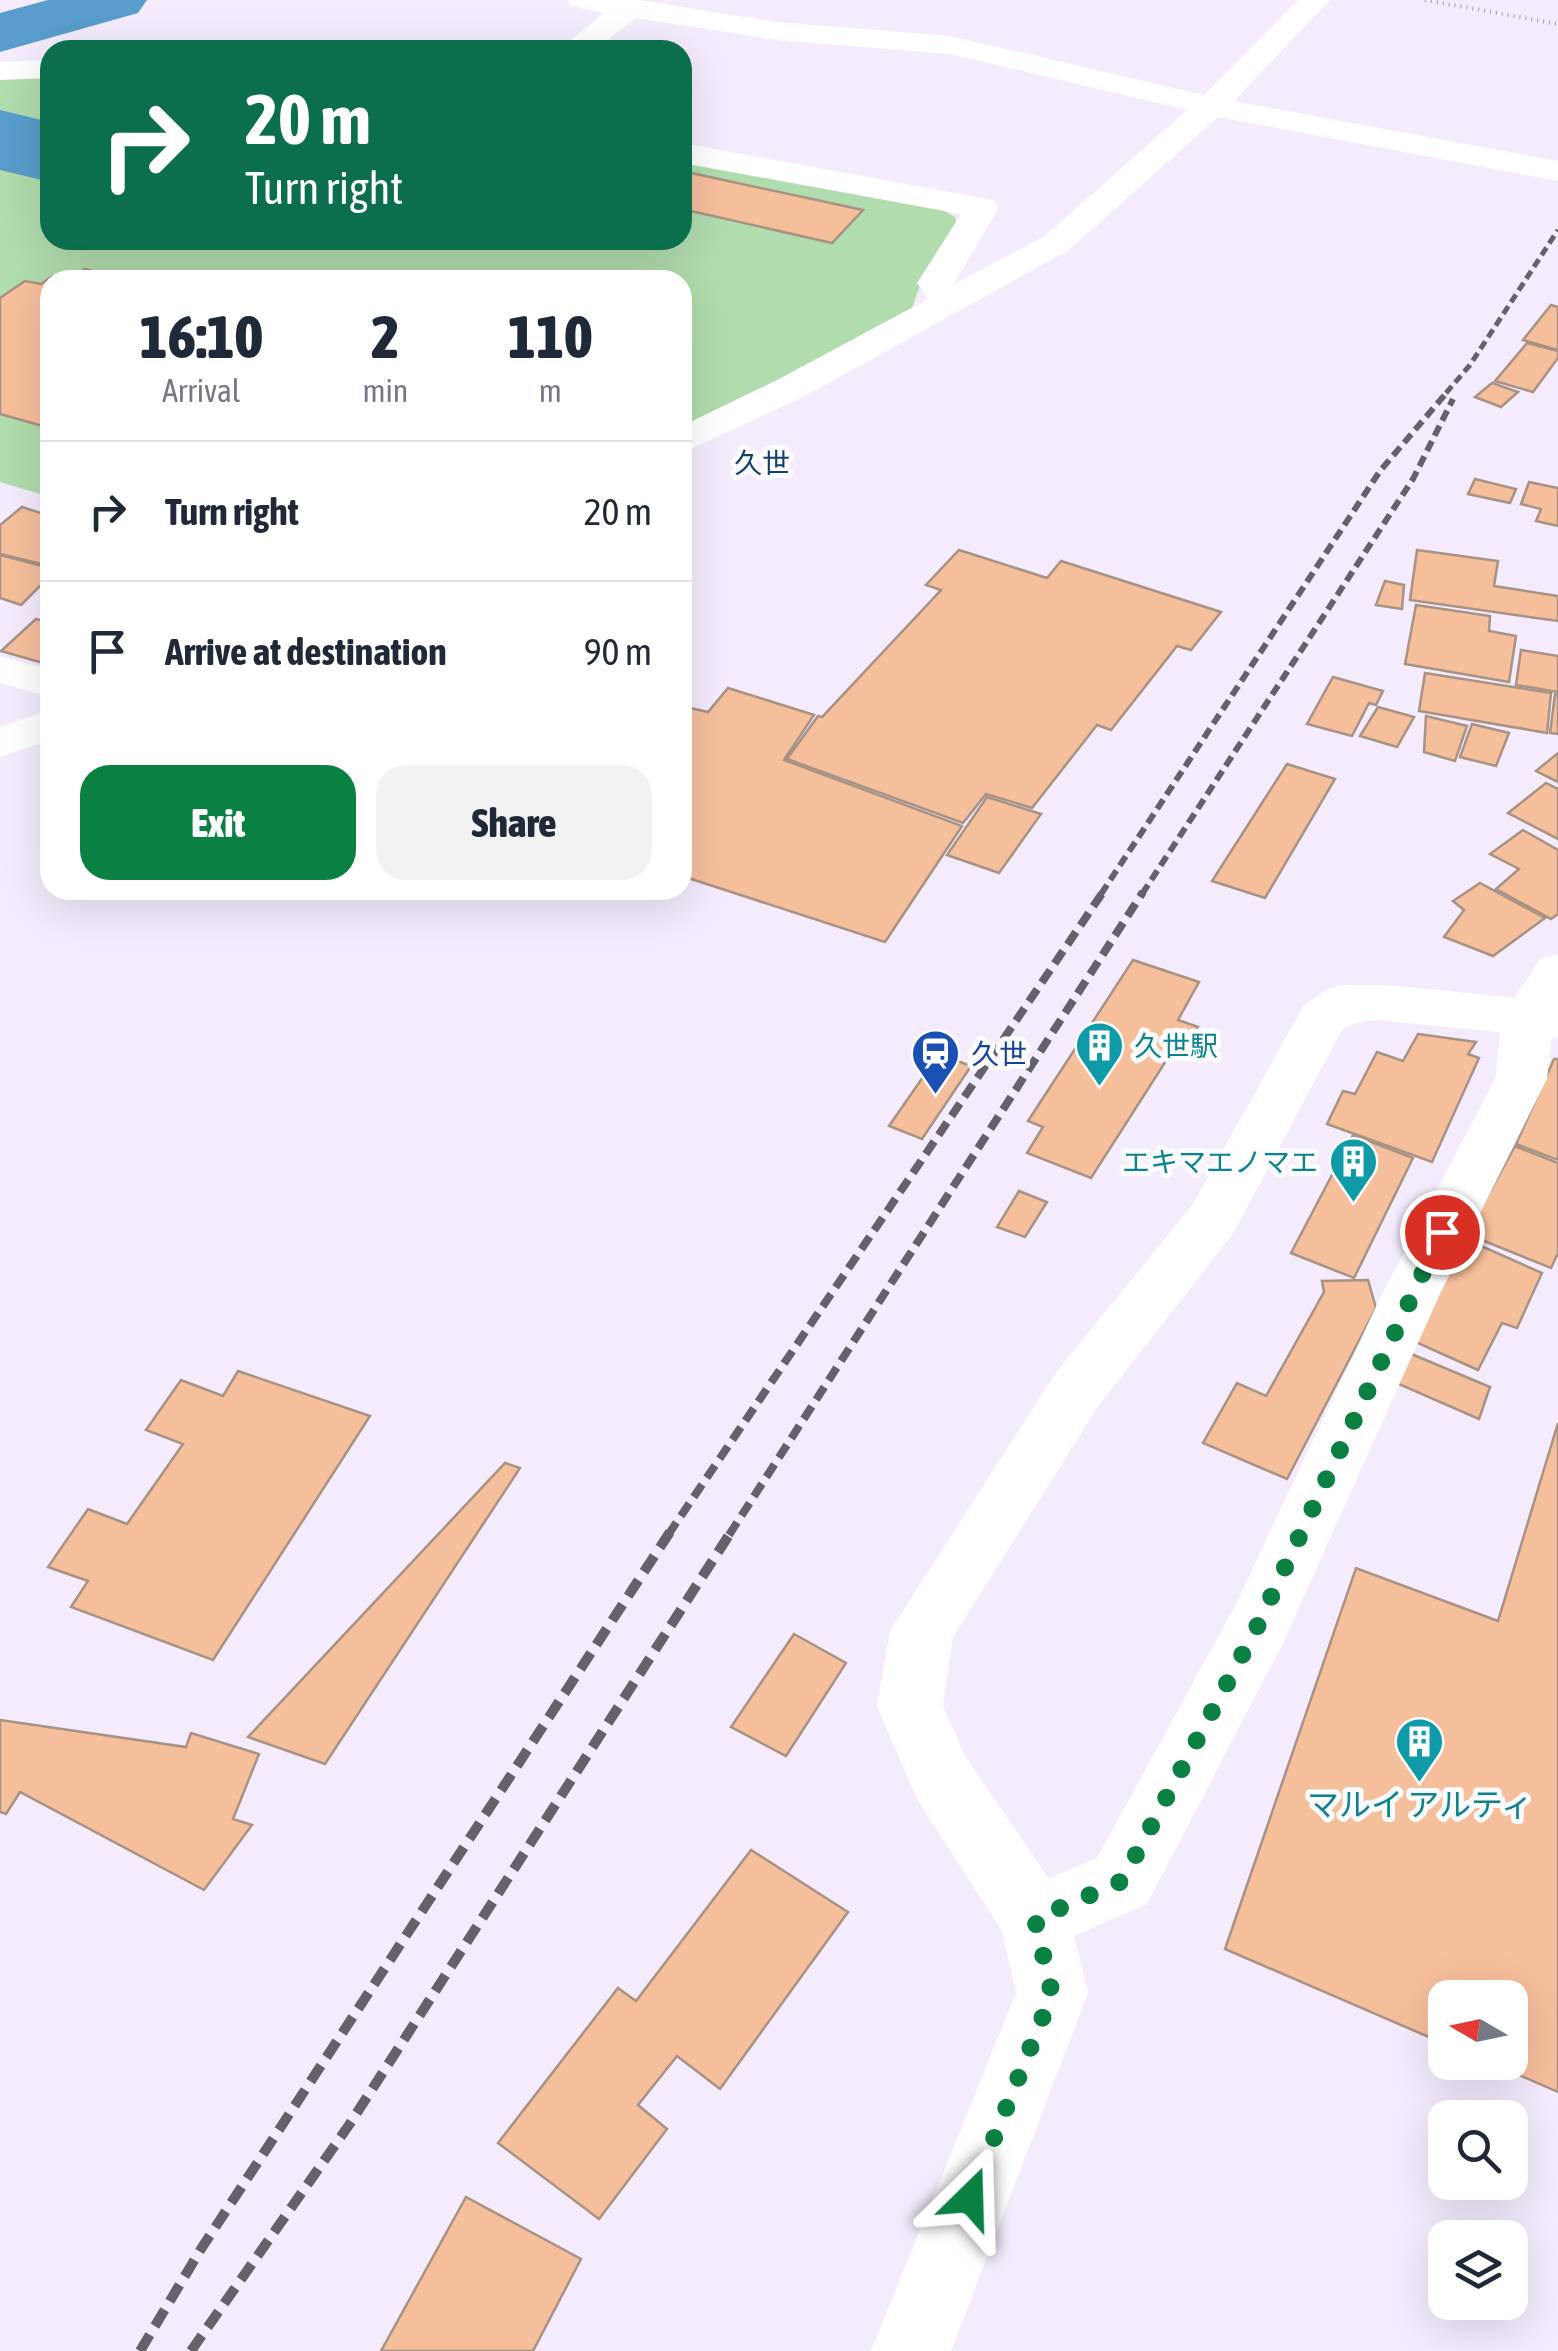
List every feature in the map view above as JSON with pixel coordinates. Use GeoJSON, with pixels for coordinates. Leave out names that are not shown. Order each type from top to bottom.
{"type":"FeatureCollection","features":[{"type":"Feature","properties":{"kind":"street"},"geometry":{"type":"LineString","coordinates":[[582,0],[777,31],[950,45],[1211,106],[1558,171]]}},
{"type":"Feature","properties":{"kind":"street"},"geometry":{"type":"LineString","coordinates":[[692,435],[950,303],[1056,243],[1211,106],[1315,0]]}},
{"type":"Feature","properties":{"kind":"street"},"geometry":{"type":"LineString","coordinates":[[587,40],[628,9]]}},
{"type":"Feature","properties":{"kind":"street"},"geometry":{"type":"LineString","coordinates":[[0,70],[40,69]]}},
{"type":"Feature","properties":{"kind":"street"},"geometry":{"type":"LineString","coordinates":[[692,155],[982,207],[935,283],[950,303]]}},
{"type":"Feature","properties":{"kind":"street"},"geometry":{"type":"LineString","coordinates":[[0,669],[40,681]]}},
{"type":"Feature","properties":{"kind":"street"},"geometry":{"type":"LineString","coordinates":[[0,742],[40,728]]}},
{"type":"Feature","properties":{"kind":"street"},"geometry":{"type":"LineString","coordinates":[[911,2351],[1052,1994],[1035,1919],[941,1777],[910,1706],[922,1631],[1078,1388],[1213,1219],[1322,1018],[1344,1004],[1548,1003],[1521,1079],[1411,1294],[1258,1625],[1122,1881],[1035,1919]]}},
{"type":"Feature","properties":{"kind":"path"},"geometry":{"type":"LineString","coordinates":[[1425,0],[1558,24]]}},
{"type":"Feature","properties":{"kind":"green space"},"geometry":{"type":"Polygon","coordinates":[[[40,76],[40,250],[692,250],[692,163],[939,208],[955,217],[957,224],[923,277],[910,314],[692,424],[692,270],[40,270],[40,494],[0,482],[0,79],[40,76]]]}},
{"type":"Feature","properties":{"kind":"water"},"geometry":{"type":"Polygon","coordinates":[[[0,110],[40,120],[40,180],[0,170],[0,110]]]}},
{"type":"Feature","properties":{"kind":"building"},"geometry":{"type":"Polygon","coordinates":[[[692,173],[863,210],[832,243],[692,211],[692,173]]]}},
{"type":"Feature","properties":{"kind":"building"},"geometry":{"type":"Polygon","coordinates":[[[25,281],[40,284],[40,425],[0,414],[0,298],[25,281]]]}},
{"type":"Feature","properties":{"kind":"building"},"geometry":{"type":"Polygon","coordinates":[[[1551,305],[1558,307],[1558,350],[1523,340],[1551,305]]]}},
{"type":"Feature","properties":{"kind":"building"},"geometry":{"type":"Polygon","coordinates":[[[1527,343],[1558,351],[1558,358],[1533,392],[1495,381],[1527,343]]]}},
{"type":"Feature","properties":{"kind":"building"},"geometry":{"type":"Polygon","coordinates":[[[1492,383],[1518,392],[1501,407],[1475,397],[1492,383]]]}},
{"type":"Feature","properties":{"kind":"building"},"geometry":{"type":"Polygon","coordinates":[[[1475,479],[1516,489],[1510,503],[1468,494],[1475,479]]]}},
{"type":"Feature","properties":{"kind":"building"},"geometry":{"type":"Polygon","coordinates":[[[1529,482],[1558,488],[1558,526],[1536,521],[1541,509],[1521,504],[1529,482]]]}},
{"type":"Feature","properties":{"kind":"building"},"geometry":{"type":"Polygon","coordinates":[[[22,507],[40,513],[40,564],[0,554],[0,525],[22,507]]]}},
{"type":"Feature","properties":{"kind":"building"},"geometry":{"type":"Polygon","coordinates":[[[959,550],[1047,578],[1061,561],[1221,612],[1191,650],[1177,646],[1111,730],[1097,725],[1032,808],[986,794],[963,823],[787,759],[818,716],[822,717],[941,590],[926,585],[959,550]]]}},
{"type":"Feature","properties":{"kind":"building"},"geometry":{"type":"Polygon","coordinates":[[[1417,550],[1498,561],[1494,586],[1558,596],[1558,621],[1410,600],[1417,550]]]}},
{"type":"Feature","properties":{"kind":"building"},"geometry":{"type":"Polygon","coordinates":[[[0,555],[40,565],[40,586],[21,605],[0,598],[0,555]]]}},
{"type":"Feature","properties":{"kind":"building"},"geometry":{"type":"Polygon","coordinates":[[[1385,581],[1404,585],[1402,609],[1376,605],[1385,581]]]}},
{"type":"Feature","properties":{"kind":"building"},"geometry":{"type":"Polygon","coordinates":[[[1416,605],[1490,616],[1489,631],[1516,636],[1509,682],[1405,664],[1416,605]]]}},
{"type":"Feature","properties":{"kind":"building"},"geometry":{"type":"Polygon","coordinates":[[[36,619],[40,620],[40,662],[1,651],[36,619]]]}},
{"type":"Feature","properties":{"kind":"building"},"geometry":{"type":"Polygon","coordinates":[[[1521,650],[1558,656],[1558,692],[1516,685],[1521,650]]]}},
{"type":"Feature","properties":{"kind":"building"},"geometry":{"type":"Polygon","coordinates":[[[1425,673],[1551,693],[1547,733],[1419,711],[1425,673]]]}},
{"type":"Feature","properties":{"kind":"building"},"geometry":{"type":"Polygon","coordinates":[[[1333,677],[1383,691],[1376,705],[1369,703],[1352,736],[1307,724],[1333,677]]]}},
{"type":"Feature","properties":{"kind":"building"},"geometry":{"type":"Polygon","coordinates":[[[728,688],[814,715],[784,760],[962,826],[885,942],[692,879],[692,708],[708,712],[728,688]]]}},
{"type":"Feature","properties":{"kind":"building"},"geometry":{"type":"Polygon","coordinates":[[[1558,694],[1558,734],[1550,733],[1558,694]]]}},
{"type":"Feature","properties":{"kind":"building"},"geometry":{"type":"Polygon","coordinates":[[[1378,707],[1414,717],[1397,747],[1360,736],[1378,707]]]}},
{"type":"Feature","properties":{"kind":"building"},"geometry":{"type":"Polygon","coordinates":[[[1426,716],[1467,726],[1455,761],[1424,752],[1426,716]]]}},
{"type":"Feature","properties":{"kind":"building"},"geometry":{"type":"Polygon","coordinates":[[[1472,724],[1509,733],[1496,766],[1460,757],[1472,724]]]}},
{"type":"Feature","properties":{"kind":"building"},"geometry":{"type":"Polygon","coordinates":[[[1558,753],[1558,782],[1536,771],[1558,753]]]}},
{"type":"Feature","properties":{"kind":"building"},"geometry":{"type":"Polygon","coordinates":[[[1287,764],[1335,779],[1265,898],[1212,881],[1287,764]]]}},
{"type":"Feature","properties":{"kind":"building"},"geometry":{"type":"Polygon","coordinates":[[[1546,783],[1558,789],[1558,839],[1508,813],[1546,783]]]}},
{"type":"Feature","properties":{"kind":"building"},"geometry":{"type":"Polygon","coordinates":[[[987,797],[1041,814],[999,873],[947,855],[987,797]]]}},
{"type":"Feature","properties":{"kind":"building"},"geometry":{"type":"Polygon","coordinates":[[[1523,830],[1558,850],[1558,914],[1551,919],[1496,889],[1519,869],[1490,854],[1523,830]]]}},
{"type":"Feature","properties":{"kind":"building"},"geometry":{"type":"Polygon","coordinates":[[[1480,883],[1545,918],[1493,956],[1444,937],[1464,910],[1453,901],[1480,883]]]}},
{"type":"Feature","properties":{"kind":"building","name":"久世駅"},"geometry":{"type":"Polygon","coordinates":[[[1133,960],[1199,982],[1178,1020],[1198,1027],[1179,1056],[1171,1053],[1091,1178],[1027,1153],[1043,1127],[1028,1121],[1133,960]]]}},
{"type":"Feature","properties":{"kind":"building"},"geometry":{"type":"Polygon","coordinates":[[[1418,1034],[1476,1042],[1468,1054],[1479,1058],[1432,1162],[1327,1124],[1343,1091],[1355,1094],[1377,1052],[1403,1061],[1418,1034]]]}},
{"type":"Feature","properties":{"kind":"building"},"geometry":{"type":"Polygon","coordinates":[[[939,1054],[971,1066],[922,1139],[889,1126],[939,1054]]]}},
{"type":"Feature","properties":{"kind":"building"},"geometry":{"type":"Polygon","coordinates":[[[1554,1059],[1558,1059],[1558,1160],[1516,1144],[1554,1059]]]}},
{"type":"Feature","properties":{"kind":"building","name":"エキマエノマエ"},"geometry":{"type":"Polygon","coordinates":[[[1353,1135],[1413,1158],[1354,1278],[1291,1253],[1353,1135]]]}},
{"type":"Feature","properties":{"kind":"building"},"geometry":{"type":"Polygon","coordinates":[[[1515,1146],[1558,1163],[1558,1253],[1551,1268],[1467,1234],[1515,1146]]]}},
{"type":"Feature","properties":{"kind":"building"},"geometry":{"type":"Polygon","coordinates":[[[1019,1191],[1047,1202],[1025,1237],[997,1227],[1019,1191]]]}},
{"type":"Feature","properties":{"kind":"building"},"geometry":{"type":"Polygon","coordinates":[[[1463,1238],[1542,1273],[1517,1328],[1502,1323],[1478,1370],[1411,1340],[1463,1238]]]}},
{"type":"Feature","properties":{"kind":"building"},"geometry":{"type":"Polygon","coordinates":[[[1368,1280],[1376,1308],[1287,1479],[1203,1443],[1237,1383],[1266,1396],[1324,1292],[1322,1281],[1368,1280]]]}},
{"type":"Feature","properties":{"kind":"building"},"geometry":{"type":"Polygon","coordinates":[[[1409,1353],[1490,1387],[1479,1419],[1394,1382],[1409,1353]]]}},
{"type":"Feature","properties":{"kind":"building"},"geometry":{"type":"Polygon","coordinates":[[[238,1371],[370,1416],[213,1660],[71,1607],[88,1581],[48,1567],[88,1509],[127,1524],[183,1444],[146,1430],[181,1380],[223,1396],[238,1371]]]}},
{"type":"Feature","properties":{"kind":"building","name":"マルイ アルティ"},"geometry":{"type":"Polygon","coordinates":[[[1558,1423],[1558,2092],[1528,2079],[1528,1980],[1428,1980],[1428,2037],[1225,1949],[1356,1568],[1498,1621],[1558,1423]]]}},
{"type":"Feature","properties":{"kind":"building"},"geometry":{"type":"Polygon","coordinates":[[[505,1463],[520,1468],[325,1764],[248,1737],[505,1463]]]}},
{"type":"Feature","properties":{"kind":"building"},"geometry":{"type":"Polygon","coordinates":[[[794,1634],[846,1663],[786,1756],[731,1727],[794,1634]]]}},
{"type":"Feature","properties":{"kind":"building"},"geometry":{"type":"Polygon","coordinates":[[[0,1720],[186,1747],[191,1733],[259,1754],[233,1819],[252,1825],[204,1890],[20,1792],[6,1814],[0,1812],[0,1720]]]}},
{"type":"Feature","properties":{"kind":"building"},"geometry":{"type":"Polygon","coordinates":[[[751,1850],[848,1912],[720,2089],[677,2056],[638,2105],[667,2129],[599,2219],[498,2143],[618,1988],[636,2001],[751,1850]]]}},
{"type":"Feature","properties":{"kind":"building"},"geometry":{"type":"Polygon","coordinates":[[[466,2197],[581,2259],[533,2351],[381,2351],[466,2197]]]}},
{"type":"Feature","properties":{"kind":"waterway"},"geometry":{"type":"LineString","coordinates":[[0,33],[116,0]]}},
{"type":"Feature","properties":{"kind":"railway"},"geometry":{"type":"LineString","coordinates":[[1446,393],[1470,365],[1558,230]]}},
{"type":"Feature","properties":{"kind":"railway"},"geometry":{"type":"LineString","coordinates":[[1101,894],[1380,471],[1448,391]]}},
{"type":"Feature","properties":{"kind":"railway"},"geometry":{"type":"LineString","coordinates":[[1142,894],[1413,479],[1453,399]]}},
{"type":"Feature","properties":{"kind":"railway"},"geometry":{"type":"LineString","coordinates":[[669,1533],[1103,892]]}},
{"type":"Feature","properties":{"kind":"railway"},"geometry":{"type":"LineString","coordinates":[[729,1535],[1143,892]]}},
{"type":"Feature","properties":{"kind":"railway"},"geometry":{"type":"LineString","coordinates":[[191,2351],[349,2125],[731,1532]]}},
{"type":"Feature","properties":{"kind":"railway"},"geometry":{"type":"LineString","coordinates":[[140,2351],[201,2249],[669,1533]]}},
{"type":"Feature","properties":{"kind":"place","name":"久世駅"},"geometry":{"type":"Point","coordinates":[1099,1088]}},
{"type":"Feature","properties":{"kind":"place","name":"久世"},"geometry":{"type":"Point","coordinates":[936,1096]}},
{"type":"Feature","properties":{"kind":"place","name":"エキマエノマエ"},"geometry":{"type":"Point","coordinates":[1353,1204]}},
{"type":"Feature","properties":{"kind":"place","name":"マルイ アルティ"},"geometry":{"type":"Point","coordinates":[1420,1784]}},
{"type":"Feature","properties":{"kind":"district","name":"久世"},"geometry":{"type":"Point","coordinates":[762,463]}},
{"type":"Feature","properties":{"kind":"route"},"geometry":{"type":"LineString","coordinates":[[970,2198],[1052,1994],[1035,1919],[1122,1881],[1258,1625],[1442,1232]]}}]}
